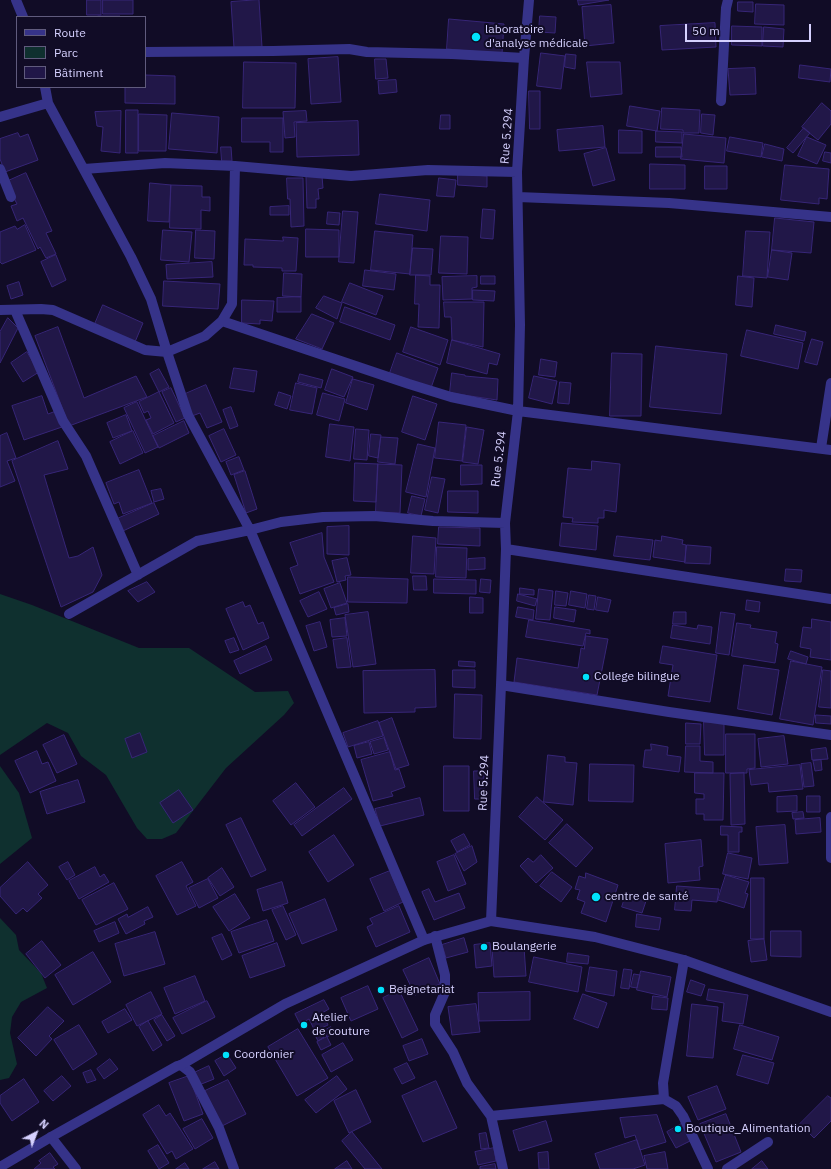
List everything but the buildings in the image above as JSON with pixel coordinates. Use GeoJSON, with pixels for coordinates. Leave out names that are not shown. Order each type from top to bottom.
{"type":"FeatureCollection","features":[{"type":"Feature","properties":{"kind":"street"},"geometry":{"type":"LineString","coordinates":[[16,0],[23,16]]}},
{"type":"Feature","properties":{"kind":"street","name":"Rue 5.294"},"geometry":{"type":"LineString","coordinates":[[491,921],[506,549],[505,523],[518,411],[520,325],[517,172],[529,0]]}},
{"type":"Feature","properties":{"kind":"street"},"geometry":{"type":"LineString","coordinates":[[721,101],[726,8],[728,0]]}},
{"type":"Feature","properties":{"kind":"street"},"geometry":{"type":"LineString","coordinates":[[146,52],[273,52],[349,49],[367,52],[452,54],[524,58]]}},
{"type":"Feature","properties":{"kind":"street"},"geometry":{"type":"LineString","coordinates":[[46,88],[48,103],[131,257],[151,299],[166,352],[188,415],[250,530],[424,940]]}},
{"type":"Feature","properties":{"kind":"street"},"geometry":{"type":"LineString","coordinates":[[0,117],[48,103]]}},
{"type":"Feature","properties":{"kind":"street"},"geometry":{"type":"LineString","coordinates":[[84,169],[165,163],[235,166],[351,176],[428,170],[517,172]]}},
{"type":"Feature","properties":{"kind":"street"},"geometry":{"type":"LineString","coordinates":[[0,310],[53,310],[145,350],[166,352],[205,336],[222,321],[232,304],[235,166]]}},
{"type":"Feature","properties":{"kind":"street"},"geometry":{"type":"LineString","coordinates":[[0,169],[11,197]]}},
{"type":"Feature","properties":{"kind":"street"},"geometry":{"type":"LineString","coordinates":[[518,197],[669,203],[831,217]]}},
{"type":"Feature","properties":{"kind":"street"},"geometry":{"type":"LineString","coordinates":[[15,310],[63,421],[86,456],[138,575]]}},
{"type":"Feature","properties":{"kind":"street"},"geometry":{"type":"LineString","coordinates":[[222,321],[451,397],[518,411],[826,449],[831,383]]}},
{"type":"Feature","properties":{"kind":"street"},"geometry":{"type":"LineString","coordinates":[[69,614],[197,541],[281,522],[323,517],[374,516],[433,521],[505,523]]}},
{"type":"Feature","properties":{"kind":"street"},"geometry":{"type":"LineString","coordinates":[[506,549],[831,599]]}},
{"type":"Feature","properties":{"kind":"street"},"geometry":{"type":"LineString","coordinates":[[501,685],[669,712],[831,735]]}},
{"type":"Feature","properties":{"kind":"street"},"geometry":{"type":"LineString","coordinates":[[831,817],[831,858]]}},
{"type":"Feature","properties":{"kind":"street"},"geometry":{"type":"LineString","coordinates":[[0,1167],[51,1136],[181,1065],[285,1004],[424,940],[491,921],[595,937],[684,960],[831,1012]]}},
{"type":"Feature","properties":{"kind":"street"},"geometry":{"type":"LineString","coordinates":[[435,936],[445,975],[445,992],[435,1015],[435,1024],[453,1052],[467,1083],[491,1116],[503,1169]]}},
{"type":"Feature","properties":{"kind":"street"},"geometry":{"type":"LineString","coordinates":[[664,1099],[663,1083],[684,960]]}},
{"type":"Feature","properties":{"kind":"street"},"geometry":{"type":"LineString","coordinates":[[181,1065],[190,1072],[215,1121],[234,1169]]}},
{"type":"Feature","properties":{"kind":"street"},"geometry":{"type":"LineString","coordinates":[[491,1116],[664,1099],[676,1106],[683,1116],[708,1169]]}},
{"type":"Feature","properties":{"kind":"street"},"geometry":{"type":"LineString","coordinates":[[51,1136],[76,1169]]}},
{"type":"Feature","properties":{"kind":"street"},"geometry":{"type":"LineString","coordinates":[[727,1169],[768,1142]]}},
{"type":"Feature","properties":{"kind":"green space"},"geometry":{"type":"Polygon","coordinates":[[[0,594],[32,605],[139,648],[189,648],[255,692],[288,691],[294,703],[284,715],[226,768],[176,833],[162,839],[147,839],[137,828],[106,775],[81,756],[68,733],[47,723],[0,755],[0,594]]]}},
{"type":"Feature","properties":{"kind":"green space"},"geometry":{"type":"Polygon","coordinates":[[[0,766],[19,793],[32,838],[0,864],[0,766]]]}},
{"type":"Feature","properties":{"kind":"green space"},"geometry":{"type":"Polygon","coordinates":[[[0,918],[16,935],[19,950],[41,973],[47,988],[21,1002],[12,1017],[10,1033],[17,1064],[9,1078],[0,1080],[0,918]]]}},
{"type":"Feature","properties":{"kind":"place","name":"laboratoire d'analyse médicale"},"geometry":{"type":"Point","coordinates":[476,37]}},
{"type":"Feature","properties":{"kind":"place","name":"College bilingue"},"geometry":{"type":"Point","coordinates":[586,677]}},
{"type":"Feature","properties":{"kind":"place","name":"centre de santé"},"geometry":{"type":"Point","coordinates":[596,897]}},
{"type":"Feature","properties":{"kind":"place","name":"Boulangerie"},"geometry":{"type":"Point","coordinates":[484,947]}},
{"type":"Feature","properties":{"kind":"place","name":"Beignetariat"},"geometry":{"type":"Point","coordinates":[381,990]}},
{"type":"Feature","properties":{"kind":"place","name":"Atelier de couture"},"geometry":{"type":"Point","coordinates":[304,1025]}},
{"type":"Feature","properties":{"kind":"place","name":"Coordonier"},"geometry":{"type":"Point","coordinates":[226,1055]}},
{"type":"Feature","properties":{"kind":"place","name":"Boutique_Alimentation"},"geometry":{"type":"Point","coordinates":[678,1129]}}]}
